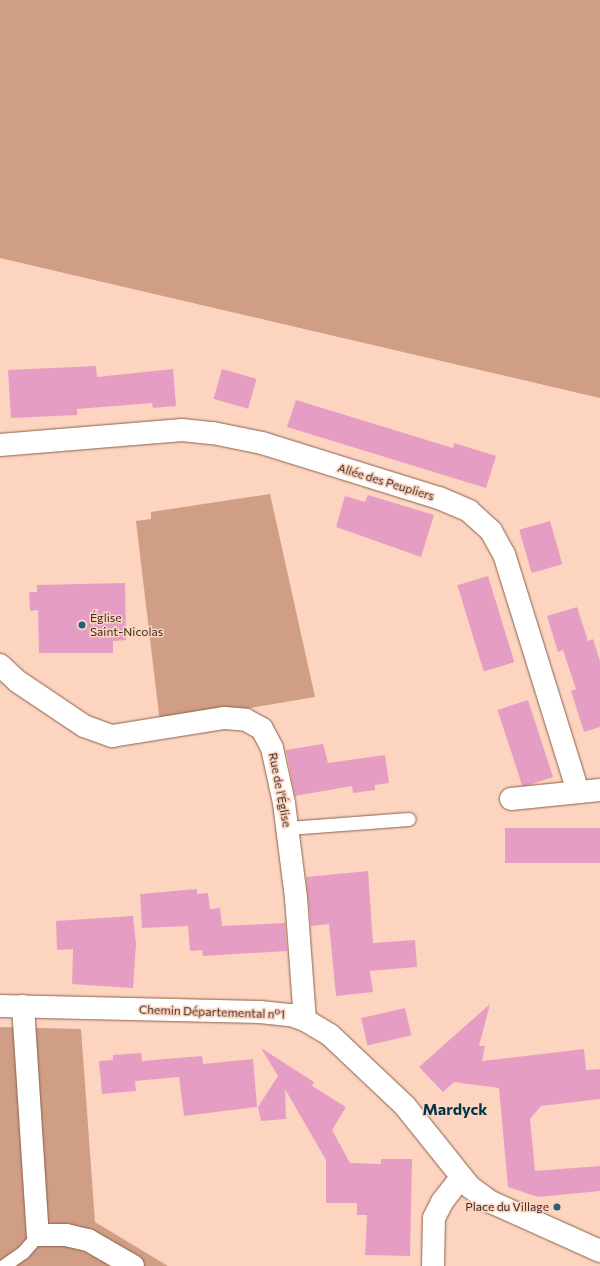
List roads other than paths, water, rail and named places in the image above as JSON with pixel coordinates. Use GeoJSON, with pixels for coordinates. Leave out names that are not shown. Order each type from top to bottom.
{"type":"FeatureCollection","features":[{"type":"Feature","properties":{"kind":"street","name":"Allée des Peupliers"},"geometry":{"type":"LineString","coordinates":[[0,445],[182,430],[213,433],[262,443],[439,498],[469,511],[491,531],[504,554],[578,792]]}},
{"type":"Feature","properties":{"kind":"street","name":"Rue de l'Église"},"geometry":{"type":"LineString","coordinates":[[0,666],[17,681],[84,726],[112,736],[123,736],[225,718],[237,718],[255,724],[268,737],[272,748],[288,828],[305,1020]]}},
{"type":"Feature","properties":{"kind":"street"},"geometry":{"type":"LineString","coordinates":[[511,799],[600,790]]}},
{"type":"Feature","properties":{"kind":"street","name":"Chemin Départemental n°1"},"geometry":{"type":"LineString","coordinates":[[0,1006],[260,1012],[290,1015],[305,1020],[330,1035],[391,1092],[418,1121],[461,1178],[470,1187],[490,1202],[600,1251]]}},
{"type":"Feature","properties":{"kind":"street"},"geometry":{"type":"LineString","coordinates":[[22,1006],[38,1234],[66,1235],[82,1238],[133,1266]]}},
{"type":"Feature","properties":{"kind":"street"},"geometry":{"type":"LineString","coordinates":[[433,1266],[434,1218],[461,1178]]}},
{"type":"Feature","properties":{"kind":"lane"},"geometry":{"type":"LineString","coordinates":[[288,828],[409,819]]}},
{"type":"Feature","properties":{"kind":"lane"},"geometry":{"type":"LineString","coordinates":[[3,1266],[24,1252],[38,1234]]}},
{"type":"Feature","properties":{"kind":"place","name":"Église Saint-Nicolas"},"geometry":{"type":"Point","coordinates":[82,625]}},
{"type":"Feature","properties":{"kind":"place","name":"Place du Village"},"geometry":{"type":"Point","coordinates":[557,1207]}},
{"type":"Feature","properties":{"kind":"district","name":"Mardyck"},"geometry":{"type":"Point","coordinates":[455,1109]}}]}
